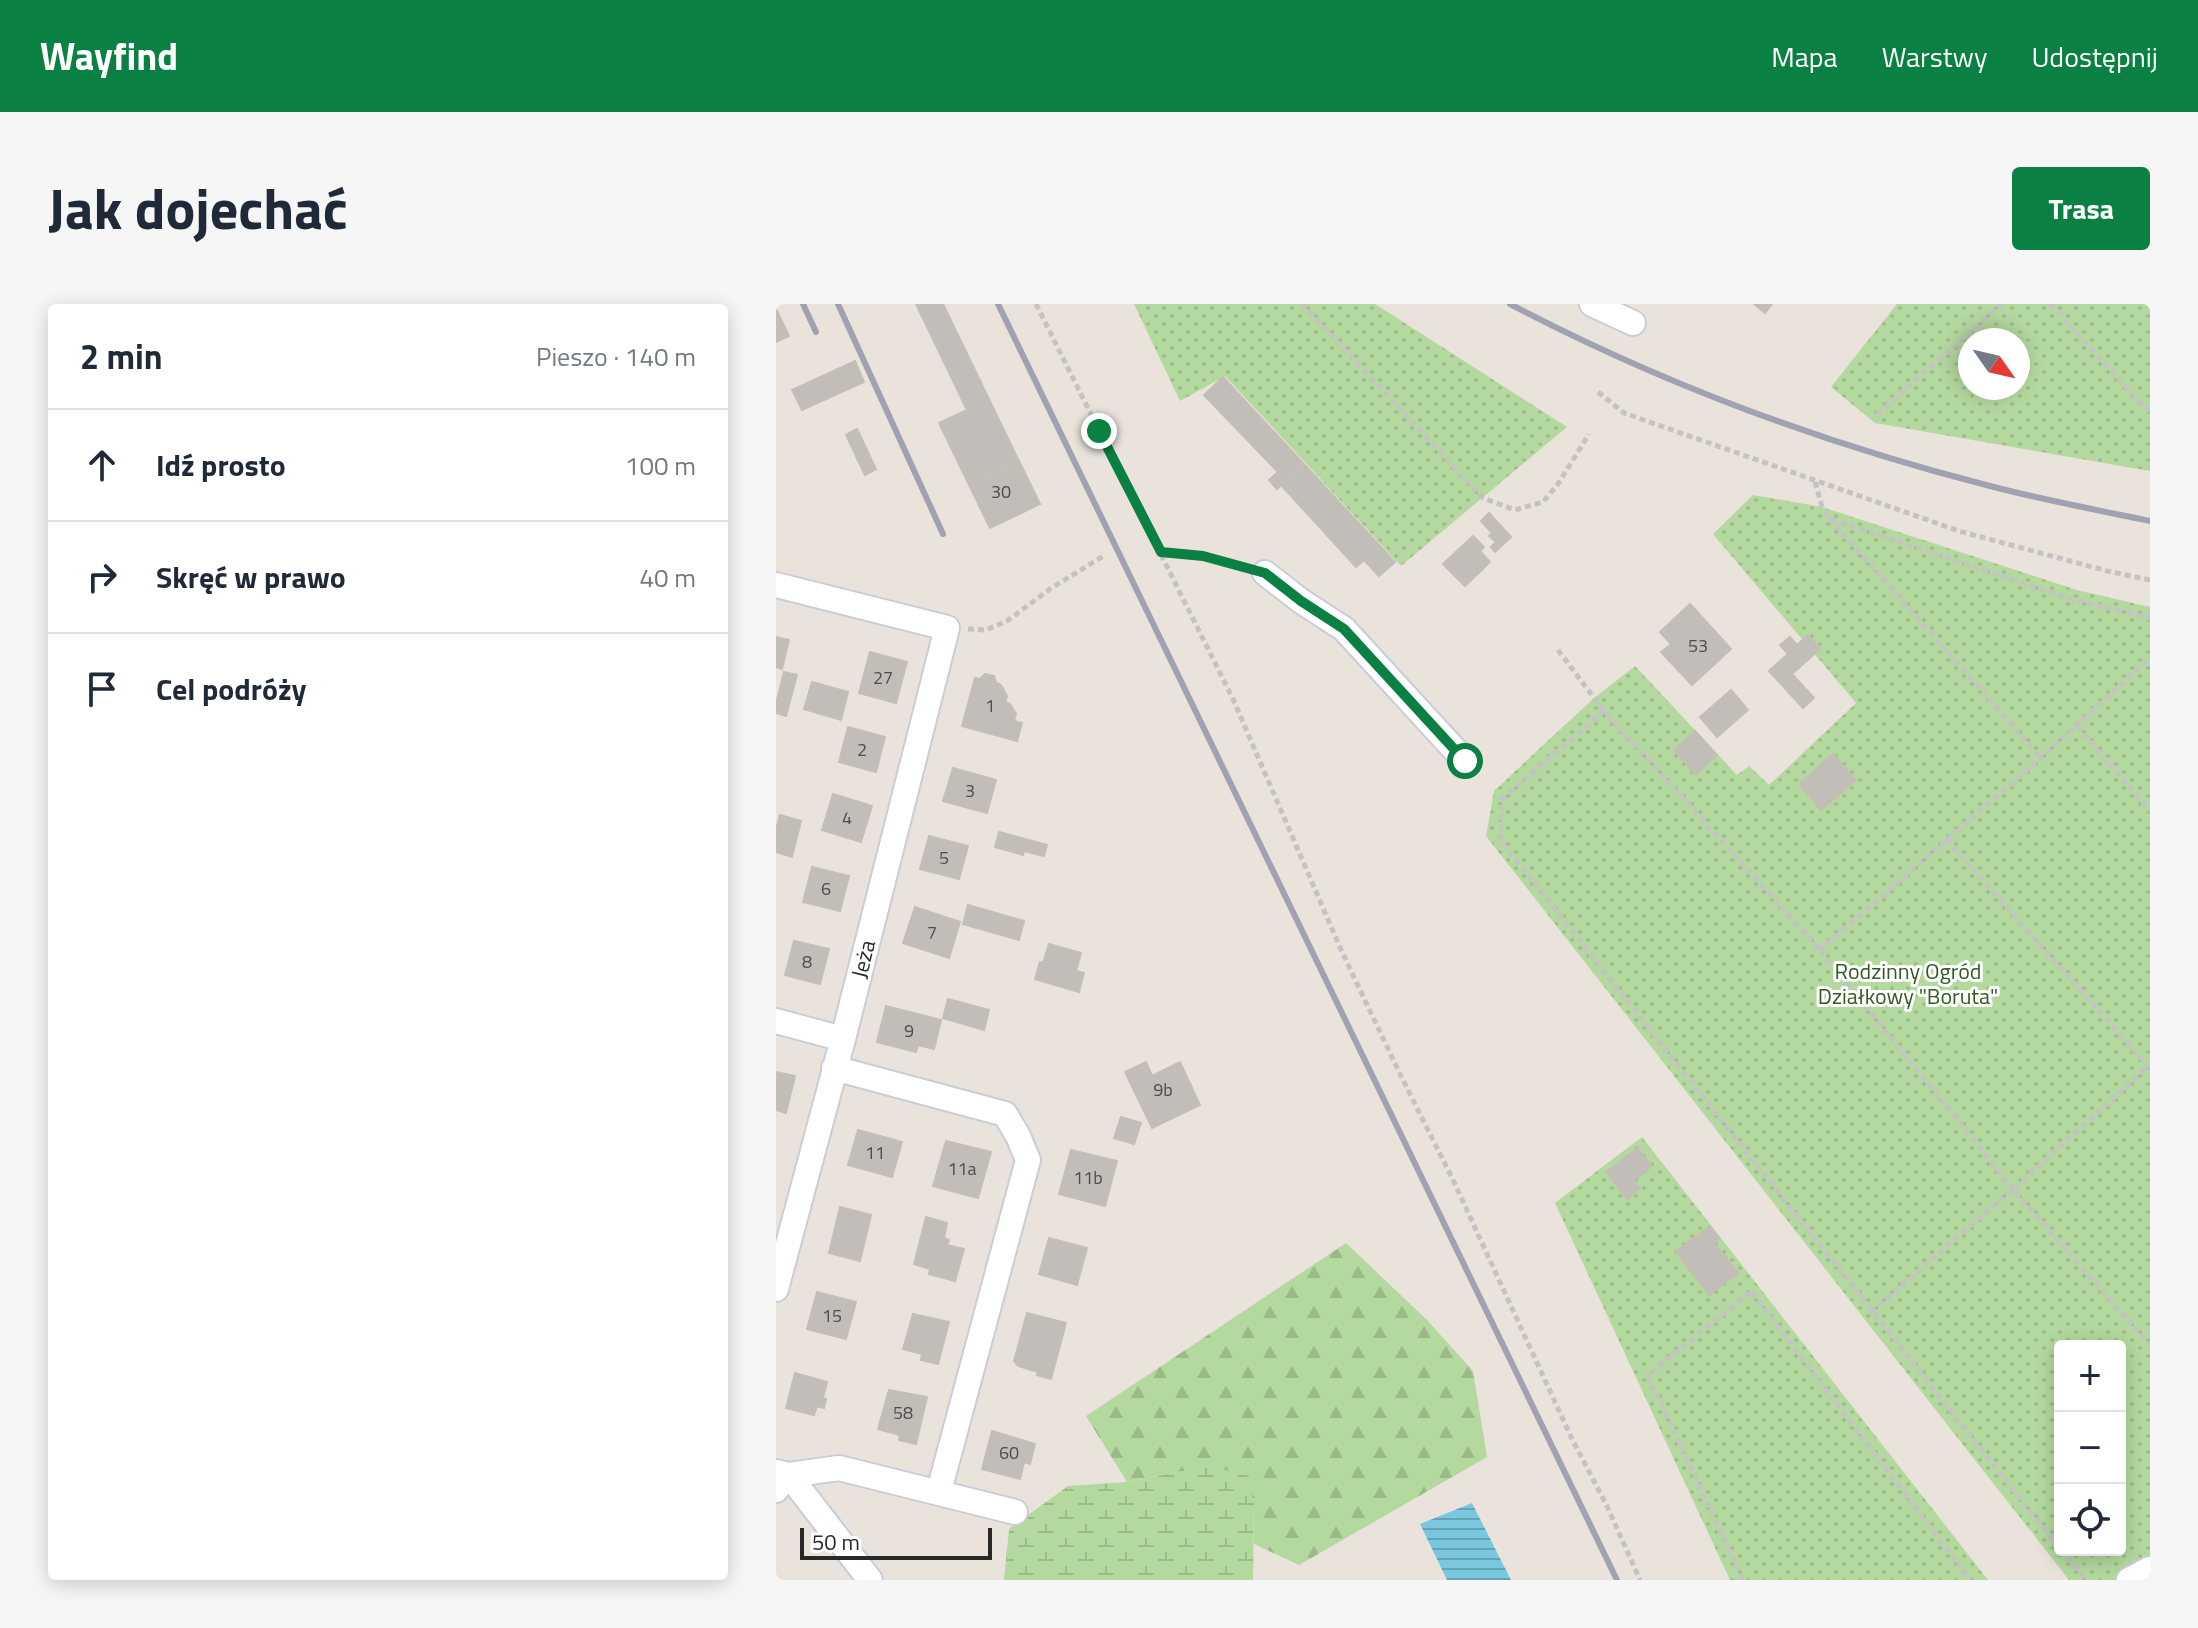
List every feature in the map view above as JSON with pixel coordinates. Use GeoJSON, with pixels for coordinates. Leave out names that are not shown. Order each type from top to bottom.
{"type":"FeatureCollection","features":[{"type":"Feature","properties":{"kind":"street"},"geometry":{"type":"LineString","coordinates":[[1592,304],[1633,323]]}},
{"type":"Feature","properties":{"kind":"street"},"geometry":{"type":"LineString","coordinates":[[1265,573],[1344,629],[1465,761]]}},
{"type":"Feature","properties":{"kind":"street"},"geometry":{"type":"LineString","coordinates":[[776,585],[947,628]]}},
{"type":"Feature","properties":{"kind":"street","name":"Jeża"},"geometry":{"type":"LineString","coordinates":[[776,1289],[947,628]]}},
{"type":"Feature","properties":{"kind":"street"},"geometry":{"type":"LineString","coordinates":[[776,1021],[843,1039]]}},
{"type":"Feature","properties":{"kind":"street"},"geometry":{"type":"LineString","coordinates":[[834,1068],[1005,1114],[1028,1160],[939,1491]]}},
{"type":"Feature","properties":{"kind":"street"},"geometry":{"type":"LineString","coordinates":[[780,1479],[839,1468],[1015,1512]]}},
{"type":"Feature","properties":{"kind":"street"},"geometry":{"type":"LineString","coordinates":[[780,1479],[870,1580]]}},
{"type":"Feature","properties":{"kind":"street"},"geometry":{"type":"LineString","coordinates":[[2129,1580],[2150,1569]]}},
{"type":"Feature","properties":{"kind":"path"},"geometry":{"type":"LineString","coordinates":[[1036,304],[1233,699],[1342,952],[1454,1182],[1640,1580]]}},
{"type":"Feature","properties":{"kind":"path"},"geometry":{"type":"LineString","coordinates":[[1302,304],[1483,498],[1515,510],[1543,502],[1589,434]]}},
{"type":"Feature","properties":{"kind":"path"},"geometry":{"type":"LineString","coordinates":[[1877,414],[2002,304]]}},
{"type":"Feature","properties":{"kind":"path"},"geometry":{"type":"LineString","coordinates":[[2050,304],[2150,413]]}},
{"type":"Feature","properties":{"kind":"path"},"geometry":{"type":"LineString","coordinates":[[1598,392],[1624,413],[1959,531],[2062,560],[2150,580]]}},
{"type":"Feature","properties":{"kind":"path"},"geometry":{"type":"LineString","coordinates":[[1815,481],[1822,507],[1830,519],[2041,758]]}},
{"type":"Feature","properties":{"kind":"path"},"geometry":{"type":"LineString","coordinates":[[1830,519],[2071,599],[2150,618]]}},
{"type":"Feature","properties":{"kind":"path"},"geometry":{"type":"LineString","coordinates":[[1161,552],[1203,556],[1265,573]]}},
{"type":"Feature","properties":{"kind":"path"},"geometry":{"type":"LineString","coordinates":[[947,628],[986,630],[1007,621],[1050,589],[1105,555]]}},
{"type":"Feature","properties":{"kind":"path"},"geometry":{"type":"LineString","coordinates":[[1558,650],[1604,711],[1820,950],[2013,1189],[2150,1345]]}},
{"type":"Feature","properties":{"kind":"path"},"geometry":{"type":"LineString","coordinates":[[1820,950],[2041,758],[2150,658]]}},
{"type":"Feature","properties":{"kind":"path"},"geometry":{"type":"LineString","coordinates":[[1604,711],[1502,799],[1501,841],[2054,1541]]}},
{"type":"Feature","properties":{"kind":"path"},"geometry":{"type":"LineString","coordinates":[[2077,726],[2150,811]]}},
{"type":"Feature","properties":{"kind":"path"},"geometry":{"type":"LineString","coordinates":[[1871,1312],[2150,1066],[1946,839]]}},
{"type":"Feature","properties":{"kind":"path"},"geometry":{"type":"LineString","coordinates":[[1743,1580],[1648,1376],[1751,1291],[1970,1580]]}},
{"type":"Feature","properties":{"kind":"path"},"geometry":{"type":"LineString","coordinates":[[2066,1556],[2085,1580]]}},
{"type":"Feature","properties":{"kind":"green space"},"geometry":{"type":"Polygon","coordinates":[[[1134,304],[1375,304],[1567,427],[1401,566],[1225,376],[1180,401],[1134,304]]]}},
{"type":"Feature","properties":{"kind":"green space"},"geometry":{"type":"Polygon","coordinates":[[[1897,304],[2150,304],[2150,471],[1875,423],[1831,387],[1897,304]]]}},
{"type":"Feature","properties":{"kind":"green space","name":"Rodzinny Ogród Działkowy \"Boruta\""},"geometry":{"type":"Polygon","coordinates":[[[1753,495],[1822,507],[2077,590],[2150,607],[2150,1580],[2069,1580],[1486,836],[1494,791],[1594,698],[1635,666],[1737,775],[1749,766],[1769,785],[1856,703],[1713,534],[1753,495]]]}},
{"type":"Feature","properties":{"kind":"green space"},"geometry":{"type":"Polygon","coordinates":[[[1642,1137],[1988,1580],[1730,1580],[1555,1203],[1642,1137]]]}},
{"type":"Feature","properties":{"kind":"green space"},"geometry":{"type":"Polygon","coordinates":[[[1346,1243],[1427,1320],[1473,1371],[1487,1457],[1299,1565],[1254,1544],[1254,1503],[1209,1466],[1127,1482],[1086,1416],[1346,1243]]]}},
{"type":"Feature","properties":{"kind":"green space"},"geometry":{"type":"Polygon","coordinates":[[[1209,1466],[1249,1476],[1254,1503],[1253,1580],[1004,1580],[1009,1529],[1068,1486],[1127,1482],[1209,1466]]]}},
{"type":"Feature","properties":{"kind":"water"},"geometry":{"type":"Polygon","coordinates":[[[1472,1503],[1511,1580],[1447,1580],[1420,1524],[1472,1503]]]}},
{"type":"Feature","properties":{"kind":"building"},"geometry":{"type":"Polygon","coordinates":[[[916,304],[943,304],[1019,461],[969,485],[939,423],[967,410],[916,304]]]}},
{"type":"Feature","properties":{"kind":"building"},"geometry":{"type":"Polygon","coordinates":[[[1754,304],[1772,304],[1765,313],[1754,304]]]}},
{"type":"Feature","properties":{"kind":"building"},"geometry":{"type":"Polygon","coordinates":[[[776,309],[789,336],[776,342],[776,309]]]}},
{"type":"Feature","properties":{"kind":"building"},"geometry":{"type":"Polygon","coordinates":[[[855,361],[864,382],[802,410],[792,390],[855,361]]]}},
{"type":"Feature","properties":{"kind":"building"},"geometry":{"type":"Polygon","coordinates":[[[1223,377],[1304,464],[1277,489],[1269,480],[1278,472],[1204,395],[1223,377]]]}},
{"type":"Feature","properties":{"kind":"building"},"geometry":{"type":"Polygon","coordinates":[[[857,429],[876,469],[865,475],[846,435],[857,429]]]}},
{"type":"Feature","properties":{"kind":"building"},"geometry":{"type":"Polygon","coordinates":[[[1019,461],[1040,504],[990,528],[969,485],[1019,461]]]}},
{"type":"Feature","properties":{"kind":"building"},"geometry":{"type":"Polygon","coordinates":[[[1304,464],[1395,562],[1379,576],[1364,560],[1356,567],[1281,485],[1304,464]]]}},
{"type":"Feature","properties":{"kind":"building"},"geometry":{"type":"Polygon","coordinates":[[[1489,513],[1511,537],[1495,552],[1491,547],[1496,542],[1489,536],[1492,533],[1481,521],[1489,513]]]}},
{"type":"Feature","properties":{"kind":"building"},"geometry":{"type":"Polygon","coordinates":[[[1473,536],[1484,547],[1480,551],[1490,562],[1465,586],[1443,564],[1473,536]]]}},
{"type":"Feature","properties":{"kind":"building"},"geometry":{"type":"Polygon","coordinates":[[[1690,604],[1731,649],[1692,685],[1661,652],[1671,644],[1660,632],[1690,604]]]}},
{"type":"Feature","properties":{"kind":"building"},"geometry":{"type":"Polygon","coordinates":[[[1808,635],[1820,649],[1792,674],[1814,698],[1803,708],[1769,671],[1788,654],[1780,645],[1790,637],[1797,645],[1808,635]]]}},
{"type":"Feature","properties":{"kind":"building"},"geometry":{"type":"Polygon","coordinates":[[[776,637],[789,640],[782,669],[776,667],[776,637]]]}},
{"type":"Feature","properties":{"kind":"building"},"geometry":{"type":"Polygon","coordinates":[[[870,652],[907,662],[896,703],[859,693],[870,652]]]}},
{"type":"Feature","properties":{"kind":"building"},"geometry":{"type":"Polygon","coordinates":[[[784,672],[797,675],[786,716],[776,713],[784,672]]]}},
{"type":"Feature","properties":{"kind":"building"},"geometry":{"type":"Polygon","coordinates":[[[985,674],[994,676],[996,683],[1001,685],[1007,696],[1005,702],[1016,714],[1014,721],[1022,723],[1017,741],[962,726],[975,678],[980,679],[985,674]]]}},
{"type":"Feature","properties":{"kind":"building"},"geometry":{"type":"Polygon","coordinates":[[[812,682],[848,692],[841,720],[804,709],[812,682]]]}},
{"type":"Feature","properties":{"kind":"building"},"geometry":{"type":"Polygon","coordinates":[[[1731,690],[1748,710],[1717,737],[1700,717],[1731,690]]]}},
{"type":"Feature","properties":{"kind":"building"},"geometry":{"type":"Polygon","coordinates":[[[848,727],[885,737],[876,772],[839,762],[848,727]]]}},
{"type":"Feature","properties":{"kind":"building"},"geometry":{"type":"Polygon","coordinates":[[[1695,731],[1717,755],[1696,775],[1674,750],[1695,731]]]}},
{"type":"Feature","properties":{"kind":"building"},"geometry":{"type":"Polygon","coordinates":[[[1833,754],[1856,780],[1821,810],[1799,784],[1833,754]]]}},
{"type":"Feature","properties":{"kind":"building"},"geometry":{"type":"Polygon","coordinates":[[[953,768],[996,780],[987,813],[943,801],[953,768]]]}},
{"type":"Feature","properties":{"kind":"building"},"geometry":{"type":"Polygon","coordinates":[[[833,794],[872,806],[861,842],[822,830],[833,794]]]}},
{"type":"Feature","properties":{"kind":"building"},"geometry":{"type":"Polygon","coordinates":[[[780,815],[801,821],[792,857],[776,852],[780,815]]]}},
{"type":"Feature","properties":{"kind":"building"},"geometry":{"type":"Polygon","coordinates":[[[999,832],[1047,845],[1044,856],[1024,851],[1023,855],[995,847],[999,832]]]}},
{"type":"Feature","properties":{"kind":"building"},"geometry":{"type":"Polygon","coordinates":[[[929,836],[968,846],[959,879],[920,869],[929,836]]]}},
{"type":"Feature","properties":{"kind":"building"},"geometry":{"type":"Polygon","coordinates":[[[812,867],[849,876],[840,911],[803,902],[812,867]]]}},
{"type":"Feature","properties":{"kind":"building"},"geometry":{"type":"Polygon","coordinates":[[[968,905],[1024,921],[1019,940],[963,924],[968,905]]]}},
{"type":"Feature","properties":{"kind":"building"},"geometry":{"type":"Polygon","coordinates":[[[915,907],[960,922],[949,958],[903,943],[915,907]]]}},
{"type":"Feature","properties":{"kind":"building"},"geometry":{"type":"Polygon","coordinates":[[[794,941],[829,949],[820,984],[785,975],[794,941]]]}},
{"type":"Feature","properties":{"kind":"building"},"geometry":{"type":"Polygon","coordinates":[[[1049,944],[1081,953],[1076,971],[1084,973],[1079,992],[1035,979],[1049,944]]]}},
{"type":"Feature","properties":{"kind":"building"},"geometry":{"type":"Polygon","coordinates":[[[948,999],[989,1010],[984,1030],[943,1018],[948,999]]]}},
{"type":"Feature","properties":{"kind":"building"},"geometry":{"type":"Polygon","coordinates":[[[886,1006],[941,1020],[934,1049],[918,1045],[916,1052],[877,1042],[886,1006]]]}},
{"type":"Feature","properties":{"kind":"building"},"geometry":{"type":"Polygon","coordinates":[[[1146,1062],[1152,1076],[1180,1062],[1200,1105],[1152,1128],[1125,1072],[1146,1062]]]}},
{"type":"Feature","properties":{"kind":"building"},"geometry":{"type":"Polygon","coordinates":[[[776,1072],[795,1076],[786,1113],[776,1110],[776,1072]]]}},
{"type":"Feature","properties":{"kind":"building"},"geometry":{"type":"Polygon","coordinates":[[[1121,1117],[1141,1123],[1134,1144],[1114,1138],[1121,1117]]]}},
{"type":"Feature","properties":{"kind":"building"},"geometry":{"type":"Polygon","coordinates":[[[858,1130],[902,1142],[892,1177],[848,1165],[858,1130]]]}},
{"type":"Feature","properties":{"kind":"building"},"geometry":{"type":"Polygon","coordinates":[[[946,1141],[991,1152],[978,1198],[933,1186],[946,1141]]]}},
{"type":"Feature","properties":{"kind":"building"},"geometry":{"type":"Polygon","coordinates":[[[1638,1148],[1652,1166],[1634,1181],[1640,1189],[1627,1199],[1606,1172],[1638,1148]]]}},
{"type":"Feature","properties":{"kind":"building"},"geometry":{"type":"Polygon","coordinates":[[[1071,1150],[1117,1161],[1105,1206],[1059,1194],[1071,1150]]]}},
{"type":"Feature","properties":{"kind":"building"},"geometry":{"type":"Polygon","coordinates":[[[840,1207],[871,1215],[860,1261],[829,1253],[840,1207]]]}},
{"type":"Feature","properties":{"kind":"building"},"geometry":{"type":"Polygon","coordinates":[[[926,1217],[947,1223],[944,1238],[949,1240],[947,1245],[964,1249],[955,1281],[929,1274],[930,1269],[914,1264],[926,1217]]]}},
{"type":"Feature","properties":{"kind":"building"},"geometry":{"type":"Polygon","coordinates":[[[1710,1226],[1719,1238],[1714,1242],[1738,1273],[1709,1295],[1676,1252],[1710,1226]]]}},
{"type":"Feature","properties":{"kind":"building"},"geometry":{"type":"Polygon","coordinates":[[[1049,1238],[1087,1248],[1077,1285],[1039,1274],[1049,1238]]]}},
{"type":"Feature","properties":{"kind":"building"},"geometry":{"type":"Polygon","coordinates":[[[817,1292],[856,1302],[846,1339],[807,1329],[817,1292]]]}},
{"type":"Feature","properties":{"kind":"building"},"geometry":{"type":"Polygon","coordinates":[[[1027,1313],[1066,1323],[1051,1379],[1018,1366],[1014,1361],[1027,1313]]]}},
{"type":"Feature","properties":{"kind":"building"},"geometry":{"type":"Polygon","coordinates":[[[913,1314],[949,1322],[938,1364],[921,1360],[922,1354],[903,1349],[913,1314]]]}},
{"type":"Feature","properties":{"kind":"building"},"geometry":{"type":"Polygon","coordinates":[[[795,1373],[827,1382],[824,1408],[817,1406],[814,1415],[786,1408],[795,1373]]]}},
{"type":"Feature","properties":{"kind":"building"},"geometry":{"type":"Polygon","coordinates":[[[889,1390],[927,1397],[916,1444],[899,1440],[900,1435],[878,1429],[889,1390]]]}},
{"type":"Feature","properties":{"kind":"building"},"geometry":{"type":"Polygon","coordinates":[[[992,1431],[1035,1444],[1030,1464],[1024,1462],[1020,1479],[982,1469],[992,1431]]]}},
{"type":"Feature","properties":{"kind":"railway"},"geometry":{"type":"LineString","coordinates":[[803,304],[816,332]]}},
{"type":"Feature","properties":{"kind":"railway"},"geometry":{"type":"LineString","coordinates":[[838,304],[943,534]]}},
{"type":"Feature","properties":{"kind":"railway"},"geometry":{"type":"LineString","coordinates":[[998,304],[1617,1580]]}},
{"type":"Feature","properties":{"kind":"railway"},"geometry":{"type":"LineString","coordinates":[[1510,304],[1626,360],[1805,431],[1990,486],[2150,521]]}},
{"type":"Feature","properties":{"kind":"route"},"geometry":{"type":"LineString","coordinates":[[1099,431],[1161,552],[1203,556],[1265,573],[1344,629],[1465,761]]}}]}
